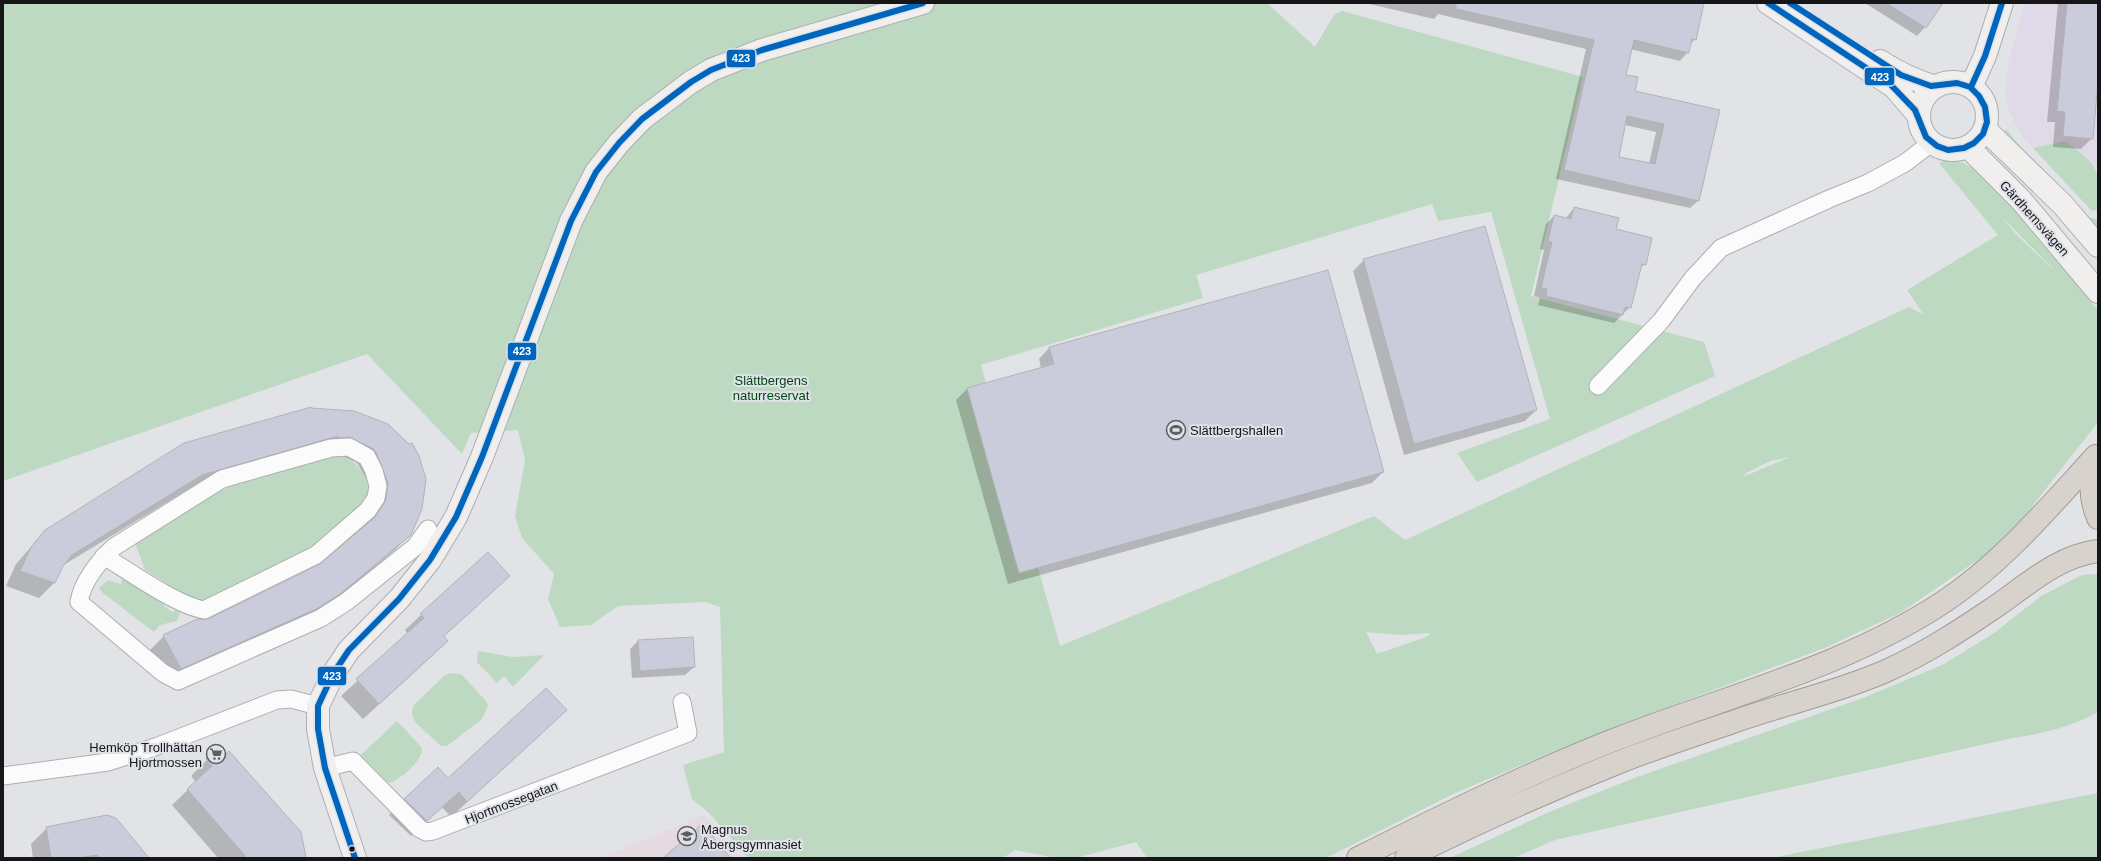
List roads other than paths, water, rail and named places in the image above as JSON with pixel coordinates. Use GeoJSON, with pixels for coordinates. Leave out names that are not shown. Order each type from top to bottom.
{"type":"FeatureCollection","features":[{"type":"Feature","properties":{"kind":"highway"},"geometry":{"type":"LineString","coordinates":[[2097,454],[2090,476],[2091,498],[2098,518]]}},
{"type":"Feature","properties":{"kind":"highway"},"geometry":{"type":"LineString","coordinates":[[1358,858],[1434,820],[1614,740],[1772,685],[1838,658],[1884,636],[1945,600],[1993,563],[2038,519],[2097,454]]}},
{"type":"Feature","properties":{"kind":"highway"},"geometry":{"type":"LineString","coordinates":[[1406,858],[1549,791],[1624,760],[1735,721],[1831,691],[1884,672],[1924,653],[1961,630],[2056,565],[2085,553],[2098,551]]}},
{"type":"Feature","properties":{"kind":"street"},"geometry":{"type":"LineString","coordinates":[[355,858],[325,768],[318,729],[318,706],[332,674],[349,650],[399,599],[430,560],[456,516],[482,457],[581,199],[596,172],[618,143],[642,119],[666,99],[711,70],[762,50],[923,3]]}},
{"type":"Feature","properties":{"kind":"street"},"geometry":{"type":"LineString","coordinates":[[1768,3],[1894,87],[1919,116],[1923,131],[1932,143],[1943,149],[1955,150],[1968,148],[1978,140],[1985,129],[1987,117],[1986,106],[1980,95],[1971,87],[1954,83],[1936,87],[1901,75],[1790,3]]}},
{"type":"Feature","properties":{"kind":"street"},"geometry":{"type":"LineString","coordinates":[[1971,87],[1985,56],[2002,3]]}},
{"type":"Feature","properties":{"kind":"street"},"geometry":{"type":"LineString","coordinates":[[1919,116],[1924,99],[1936,87]]}},
{"type":"Feature","properties":{"kind":"street","name":"Gärdhemsvägen"},"geometry":{"type":"LineString","coordinates":[[1985,129],[2064,205],[2098,246]]}},
{"type":"Feature","properties":{"kind":"street"},"geometry":{"type":"LineString","coordinates":[[1598,386],[1661,321],[1693,278],[1721,248],[1868,183],[1905,163],[1932,143]]}},
{"type":"Feature","properties":{"kind":"street","name":"Gärdhemsvägen"},"geometry":{"type":"LineString","coordinates":[[1968,148],[2021,200],[2098,292]]}},
{"type":"Feature","properties":{"kind":"street"},"geometry":{"type":"LineString","coordinates":[[104,556],[178,600],[194,608],[204,610],[316,555],[368,510],[376,498],[378,486],[374,471],[366,457],[350,447],[331,448],[222,479],[114,547],[104,556],[80,592],[79,602],[163,673],[178,681],[321,618],[346,602],[415,547],[428,529]]}},
{"type":"Feature","properties":{"kind":"street"},"geometry":{"type":"LineString","coordinates":[[3,776],[108,762],[158,746],[277,700],[291,699],[318,706]]}},
{"type":"Feature","properties":{"kind":"street","name":"Hjortmossegatan"},"geometry":{"type":"LineString","coordinates":[[325,768],[353,761],[420,829],[426,832],[433,831],[688,733],[682,702]]}},
{"type":"Feature","properties":{"kind":"place","name":"Slättbergshallen"},"geometry":{"type":"Point","coordinates":[1176,430]}},
{"type":"Feature","properties":{"kind":"place","name":"Hemköp Trollhättan Hjortmossen"},"geometry":{"type":"Point","coordinates":[216,754]}},
{"type":"Feature","properties":{"kind":"place","name":"Magnus Åbergsgymnasiet"},"geometry":{"type":"Point","coordinates":[687,836]}},
{"type":"Feature","properties":{"kind":"park label","name":"Slättbergens naturreservat"},"geometry":{"type":"Point","coordinates":[771,388]}}]}
